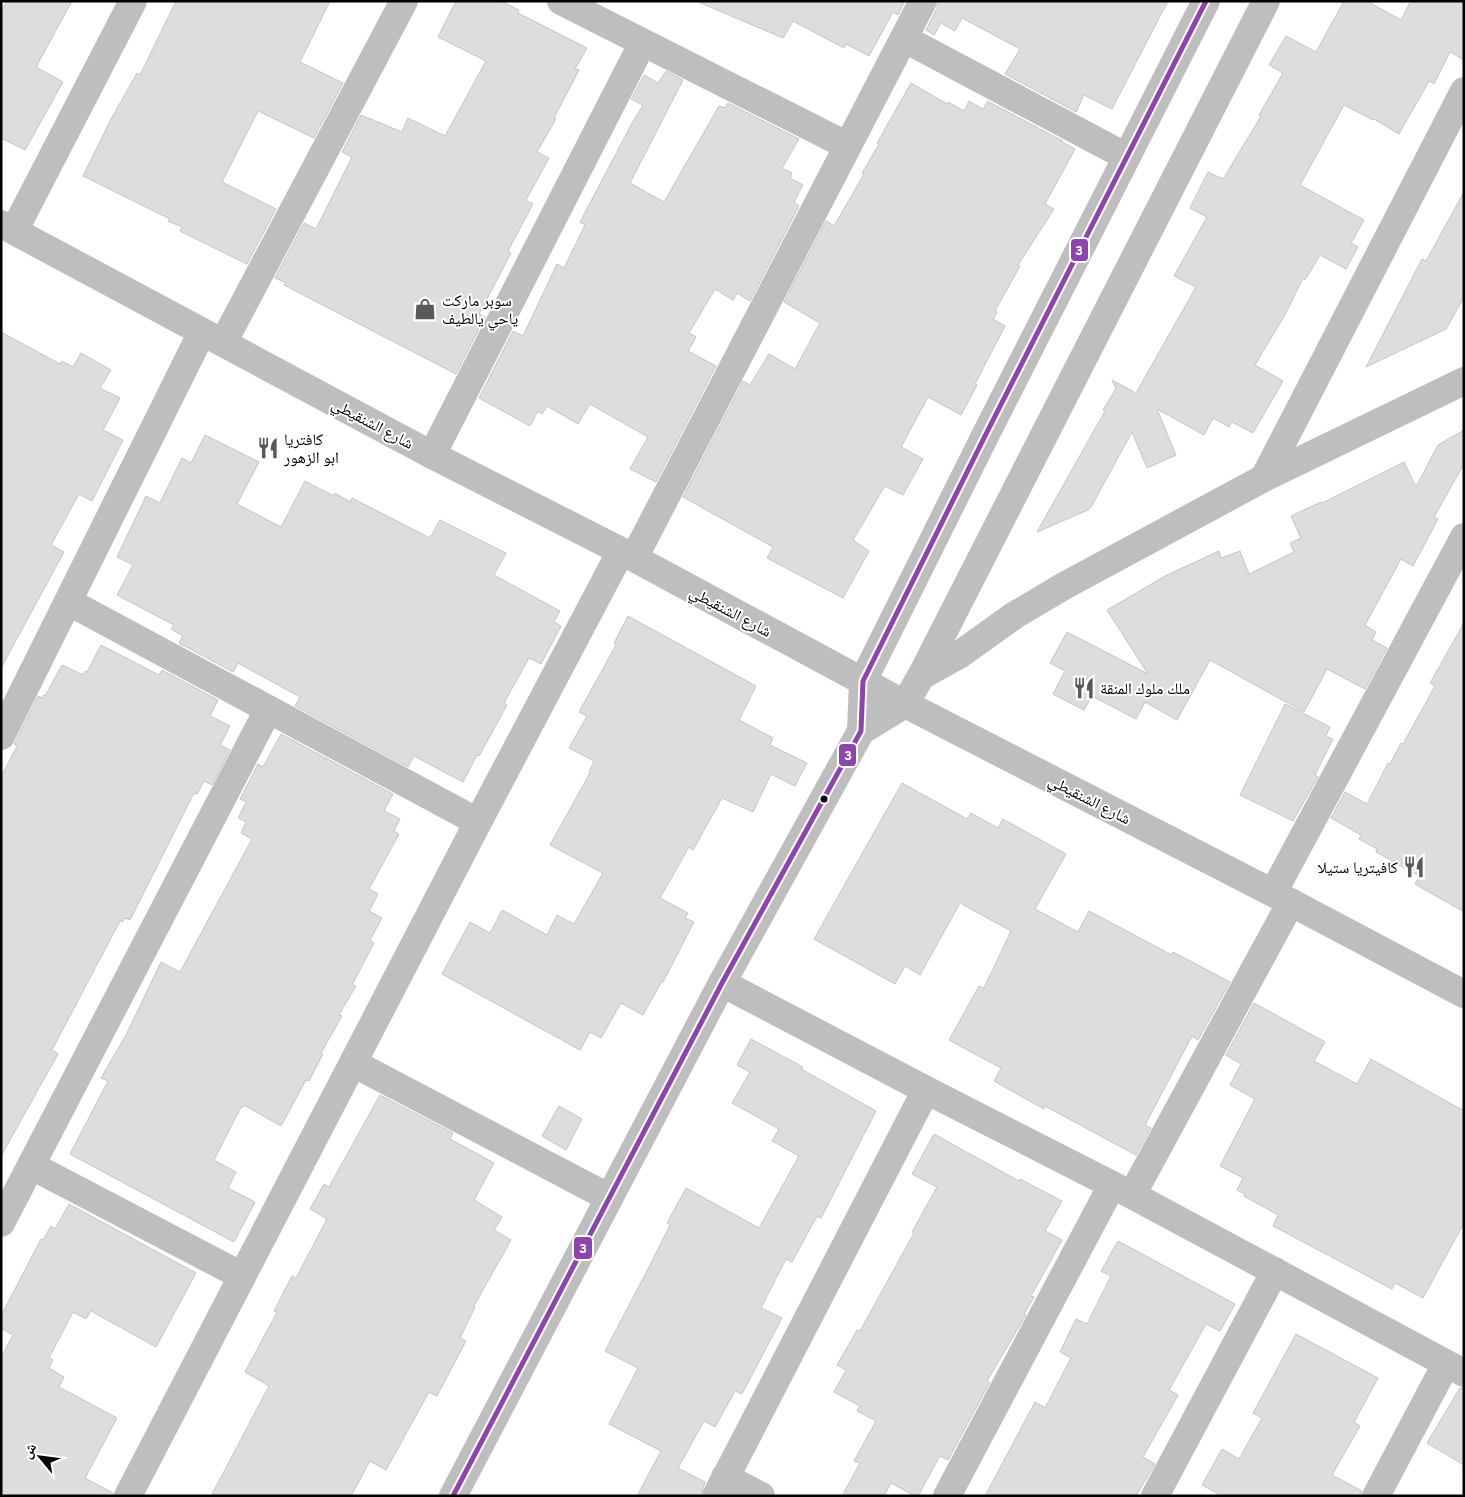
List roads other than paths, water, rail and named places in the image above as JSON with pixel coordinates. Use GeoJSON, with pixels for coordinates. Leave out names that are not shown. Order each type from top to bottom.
{"type":"FeatureCollection","features":[{"type":"Feature","properties":{"kind":"street"},"geometry":{"type":"LineString","coordinates":[[5,228],[133,1]]}},
{"type":"Feature","properties":{"kind":"street"},"geometry":{"type":"LineString","coordinates":[[1,736],[68,602],[212,337],[404,1]]}},
{"type":"Feature","properties":{"kind":"street"},"geometry":{"type":"LineString","coordinates":[[561,1],[642,44],[848,146]]}},
{"type":"Feature","properties":{"kind":"street"},"geometry":{"type":"LineString","coordinates":[[128,1496],[478,822],[627,555],[848,146],[924,1]]}},
{"type":"Feature","properties":{"kind":"street"},"geometry":{"type":"LineString","coordinates":[[453,1496],[608,1197],[722,983],[861,731],[863,681],[1206,1]]}},
{"type":"Feature","properties":{"kind":"street"},"geometry":{"type":"LineString","coordinates":[[861,731],[905,704],[921,676],[1266,1]]}},
{"type":"Feature","properties":{"kind":"street"},"geometry":{"type":"LineString","coordinates":[[905,39],[1127,157]]}},
{"type":"Feature","properties":{"kind":"street"},"geometry":{"type":"LineString","coordinates":[[432,455],[642,44]]}},
{"type":"Feature","properties":{"kind":"street"},"geometry":{"type":"LineString","coordinates":[[1264,478],[1464,91]]}},
{"type":"Feature","properties":{"kind":"street","name":"شارع الشنقيطي"},"geometry":{"type":"LineString","coordinates":[[5,228],[432,455],[627,555],[905,704],[1462,990]]}},
{"type":"Feature","properties":{"kind":"street"},"geometry":{"type":"LineString","coordinates":[[921,676],[959,655],[1015,615],[1064,586],[1264,478],[1464,381]]}},
{"type":"Feature","properties":{"kind":"street"},"geometry":{"type":"LineString","coordinates":[[947,1496],[1122,1190],[1282,898],[1464,536]]}},
{"type":"Feature","properties":{"kind":"street"},"geometry":{"type":"LineString","coordinates":[[68,602],[478,822]]}},
{"type":"Feature","properties":{"kind":"street"},"geometry":{"type":"LineString","coordinates":[[1,1223],[268,710]]}},
{"type":"Feature","properties":{"kind":"street"},"geometry":{"type":"LineString","coordinates":[[722,983],[1122,1190],[1455,1368],[1376,1496]]}},
{"type":"Feature","properties":{"kind":"street"},"geometry":{"type":"LineString","coordinates":[[354,1062],[608,1197]]}},
{"type":"Feature","properties":{"kind":"street"},"geometry":{"type":"LineString","coordinates":[[761,1496],[721,1486],[926,1090]]}},
{"type":"Feature","properties":{"kind":"street"},"geometry":{"type":"LineString","coordinates":[[32,1166],[242,1276]]}},
{"type":"Feature","properties":{"kind":"street"},"geometry":{"type":"LineString","coordinates":[[1155,1496],[1275,1271]]}},
{"type":"Feature","properties":{"kind":"place","name":"سوبر ماركت ياحي يالطيف"},"geometry":{"type":"Point","coordinates":[425,309]}},
{"type":"Feature","properties":{"kind":"place","name":"كافتريا ابو الزهور"},"geometry":{"type":"Point","coordinates":[268,448]}},
{"type":"Feature","properties":{"kind":"place","name":"ملك ملوك المنقة"},"geometry":{"type":"Point","coordinates":[1084,688]}},
{"type":"Feature","properties":{"kind":"place","name":"كافيتريا ستيلا"},"geometry":{"type":"Point","coordinates":[1414,867]}}]}
